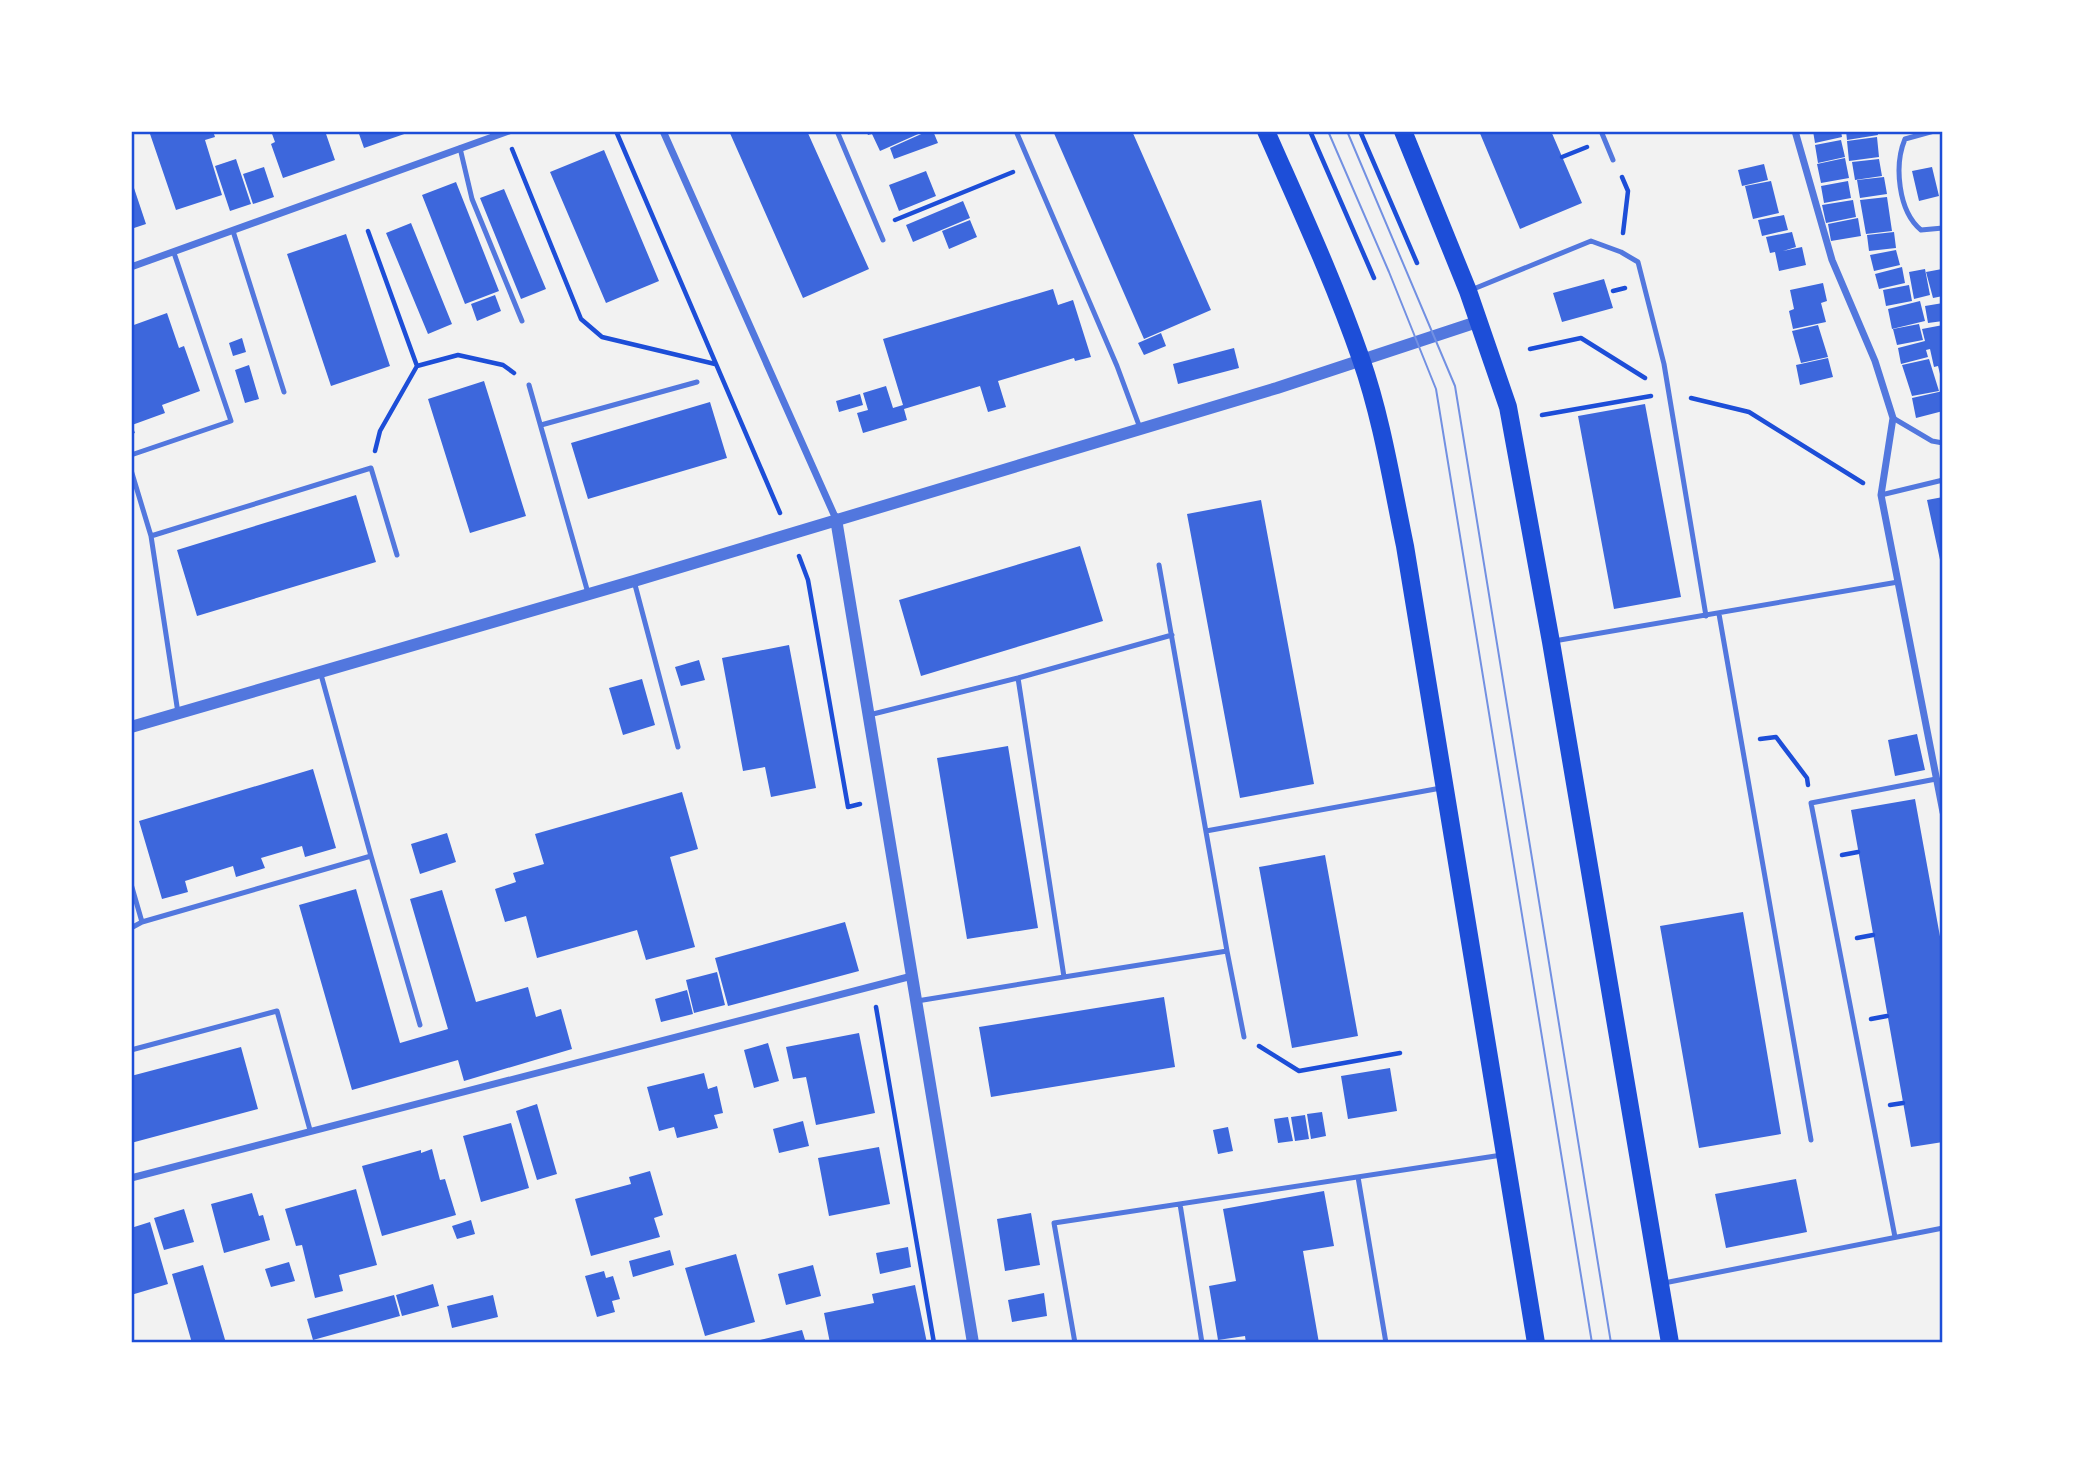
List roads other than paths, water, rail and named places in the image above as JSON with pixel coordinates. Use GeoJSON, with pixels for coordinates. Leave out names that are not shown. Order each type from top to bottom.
{"type":"FeatureCollection","features":[{"type":"Feature","properties":{"kind":"main road"},"geometry":{"type":"LineString","coordinates":[[1266,131],[1362,360],[1382,431],[1405,547],[1536,1343]]}},
{"type":"Feature","properties":{"kind":"main road"},"geometry":{"type":"LineString","coordinates":[[1403,131],[1480,321],[1508,407],[1551,642],[1670,1343]]}},
{"type":"Feature","properties":{"kind":"street"},"geometry":{"type":"LineString","coordinates":[[663,131],[836,519],[973,1343]]}},
{"type":"Feature","properties":{"kind":"street"},"geometry":{"type":"LineString","coordinates":[[1795,131],[1832,260],[1875,361],[1893,418],[1881,495],[1943,812]]}},
{"type":"Feature","properties":{"kind":"street"},"geometry":{"type":"LineString","coordinates":[[131,267],[507,132]]}},
{"type":"Feature","properties":{"kind":"street"},"geometry":{"type":"LineString","coordinates":[[131,727],[634,581],[1362,360],[1480,321]]}},
{"type":"Feature","properties":{"kind":"street"},"geometry":{"type":"LineString","coordinates":[[131,1178],[912,976]]}},
{"type":"Feature","properties":{"kind":"lane"},"geometry":{"type":"LineString","coordinates":[[837,131],[883,240]]}},
{"type":"Feature","properties":{"kind":"lane"},"geometry":{"type":"LineString","coordinates":[[1016,131],[1117,366],[1140,428]]}},
{"type":"Feature","properties":{"kind":"lane"},"geometry":{"type":"LineString","coordinates":[[1601,131],[1613,160]]}},
{"type":"Feature","properties":{"kind":"lane"},"geometry":{"type":"LineString","coordinates":[[1934,131],[1905,139],[1899,152],[1898,174],[1911,222],[1921,230],[1943,228]]}},
{"type":"Feature","properties":{"kind":"lane"},"geometry":{"type":"LineString","coordinates":[[460,148],[472,199],[522,321]]}},
{"type":"Feature","properties":{"kind":"lane"},"geometry":{"type":"LineString","coordinates":[[233,231],[284,392]]}},
{"type":"Feature","properties":{"kind":"lane"},"geometry":{"type":"LineString","coordinates":[[1468,290],[1591,241],[1621,252],[1638,262],[1664,364],[1706,617]]}},
{"type":"Feature","properties":{"kind":"lane"},"geometry":{"type":"LineString","coordinates":[[131,455],[231,421],[174,253]]}},
{"type":"Feature","properties":{"kind":"lane"},"geometry":{"type":"LineString","coordinates":[[541,425],[696,382]]}},
{"type":"Feature","properties":{"kind":"lane"},"geometry":{"type":"LineString","coordinates":[[529,385],[588,593]]}},
{"type":"Feature","properties":{"kind":"lane"},"geometry":{"type":"LineString","coordinates":[[1893,418],[1933,441],[1943,443]]}},
{"type":"Feature","properties":{"kind":"lane"},"geometry":{"type":"LineString","coordinates":[[151,536],[371,468],[397,555]]}},
{"type":"Feature","properties":{"kind":"lane"},"geometry":{"type":"LineString","coordinates":[[131,470],[151,536],[178,713]]}},
{"type":"Feature","properties":{"kind":"lane"},"geometry":{"type":"LineString","coordinates":[[1881,495],[1943,480]]}},
{"type":"Feature","properties":{"kind":"lane"},"geometry":{"type":"LineString","coordinates":[[1159,565],[1244,1037]]}},
{"type":"Feature","properties":{"kind":"lane"},"geometry":{"type":"LineString","coordinates":[[634,581],[678,747]]}},
{"type":"Feature","properties":{"kind":"lane"},"geometry":{"type":"LineString","coordinates":[[1551,642],[1898,582]]}},
{"type":"Feature","properties":{"kind":"lane"},"geometry":{"type":"LineString","coordinates":[[1719,614],[1811,1140]]}},
{"type":"Feature","properties":{"kind":"lane"},"geometry":{"type":"LineString","coordinates":[[869,715],[1018,678],[1172,635]]}},
{"type":"Feature","properties":{"kind":"lane"},"geometry":{"type":"LineString","coordinates":[[320,671],[420,1025]]}},
{"type":"Feature","properties":{"kind":"lane"},"geometry":{"type":"LineString","coordinates":[[1018,678],[1065,977]]}},
{"type":"Feature","properties":{"kind":"lane"},"geometry":{"type":"LineString","coordinates":[[1895,1237],[1811,803],[1936,779]]}},
{"type":"Feature","properties":{"kind":"lane"},"geometry":{"type":"LineString","coordinates":[[1206,831],[1444,787]]}},
{"type":"Feature","properties":{"kind":"lane"},"geometry":{"type":"LineString","coordinates":[[131,928],[142,922],[371,856]]}},
{"type":"Feature","properties":{"kind":"lane"},"geometry":{"type":"LineString","coordinates":[[131,884],[142,922]]}},
{"type":"Feature","properties":{"kind":"lane"},"geometry":{"type":"LineString","coordinates":[[916,1001],[1227,951]]}},
{"type":"Feature","properties":{"kind":"lane"},"geometry":{"type":"LineString","coordinates":[[131,1050],[277,1011],[310,1130]]}},
{"type":"Feature","properties":{"kind":"lane"},"geometry":{"type":"LineString","coordinates":[[1074,1343],[1054,1223],[1505,1154]]}},
{"type":"Feature","properties":{"kind":"lane"},"geometry":{"type":"LineString","coordinates":[[1358,1177],[1386,1343]]}},
{"type":"Feature","properties":{"kind":"lane"},"geometry":{"type":"LineString","coordinates":[[1180,1204],[1202,1343]]}},
{"type":"Feature","properties":{"kind":"lane"},"geometry":{"type":"LineString","coordinates":[[1660,1284],[1943,1228]]}},
{"type":"Feature","properties":{"kind":"tram line"},"geometry":{"type":"LineString","coordinates":[[1328,131],[1436,389],[1592,1343]]}},
{"type":"Feature","properties":{"kind":"tram line"},"geometry":{"type":"LineString","coordinates":[[1347,131],[1455,386],[1611,1343]]}}]}
